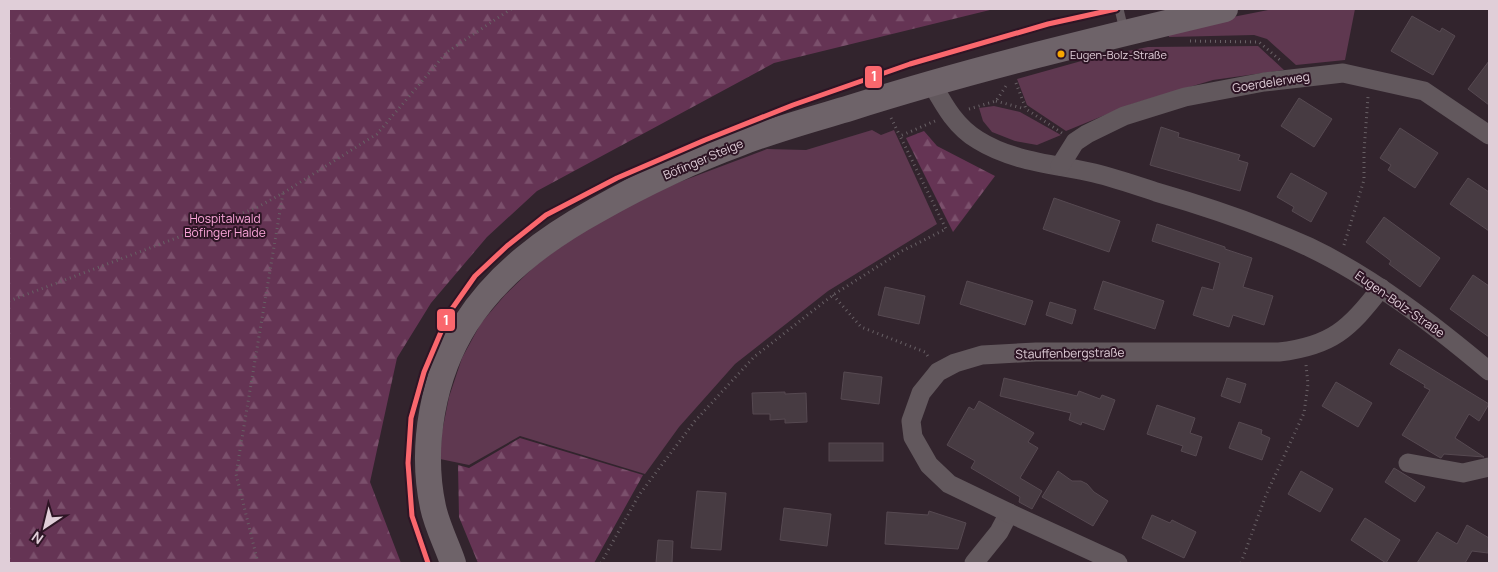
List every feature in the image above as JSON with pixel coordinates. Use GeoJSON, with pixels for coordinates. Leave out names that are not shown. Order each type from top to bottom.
{"type":"FeatureCollection","features":[{"type":"Feature","properties":{"kind":"street","name":"Böfinger Steige"},"geometry":{"type":"LineString","coordinates":[[453,563],[433,507],[427,454],[433,407],[446,363],[466,322],[492,290],[529,252],[567,226],[642,184],[740,143],[1122,21],[1224,9]]}},
{"type":"Feature","properties":{"kind":"street","name":"Goerdelerweg"},"geometry":{"type":"LineString","coordinates":[[1060,166],[1075,142],[1124,116],[1185,97],[1264,82],[1343,73],[1424,91],[1489,135]]}},
{"type":"Feature","properties":{"kind":"street","name":"Eugen-Bolz-Straße"},"geometry":{"type":"LineString","coordinates":[[931,82],[957,123],[978,140],[1010,156],[1095,173],[1228,213],[1309,247],[1381,288],[1465,350],[1489,371]]}},
{"type":"Feature","properties":{"kind":"street","name":"Stauffenbergstraße"},"geometry":{"type":"LineString","coordinates":[[1118,563],[949,484],[929,465],[913,437],[911,421],[921,393],[938,372],[955,363],[982,355],[1036,352],[1279,352],[1304,349],[1333,337],[1359,316],[1381,288]]}},
{"type":"Feature","properties":{"kind":"street"},"geometry":{"type":"LineString","coordinates":[[1408,463],[1463,473],[1489,467]]}},
{"type":"Feature","properties":{"kind":"street"},"geometry":{"type":"LineString","coordinates":[[974,563],[999,532],[1009,513]]}},
{"type":"Feature","properties":{"kind":"path"},"geometry":{"type":"LineString","coordinates":[[9,301],[256,208],[283,193],[377,134],[447,52],[511,9]]}},
{"type":"Feature","properties":{"kind":"path"},"geometry":{"type":"LineString","coordinates":[[1184,41],[1259,42],[1288,67],[1294,78]]}},
{"type":"Feature","properties":{"kind":"path"},"geometry":{"type":"LineString","coordinates":[[1014,75],[1026,110]]}},
{"type":"Feature","properties":{"kind":"path"},"geometry":{"type":"LineString","coordinates":[[996,101],[1026,110],[1075,142]]}},
{"type":"Feature","properties":{"kind":"path"},"geometry":{"type":"LineString","coordinates":[[1338,262],[1364,180],[1367,102]]}},
{"type":"Feature","properties":{"kind":"path"},"geometry":{"type":"LineString","coordinates":[[601,563],[638,495],[695,421],[754,358],[833,294],[902,251],[946,229],[900,136],[950,114]]}},
{"type":"Feature","properties":{"kind":"path"},"geometry":{"type":"LineString","coordinates":[[258,563],[236,474],[283,193]]}},
{"type":"Feature","properties":{"kind":"path"},"geometry":{"type":"LineString","coordinates":[[833,294],[862,327],[909,346]]}},
{"type":"Feature","properties":{"kind":"path"},"geometry":{"type":"LineString","coordinates":[[1241,563],[1266,495],[1304,413],[1308,384],[1306,366]]}},
{"type":"Feature","properties":{"kind":"shaded area"},"geometry":{"type":"Polygon","coordinates":[[[1273,9],[1355,9],[1345,60],[1296,65],[1267,39],[1254,35],[1169,37],[1167,30],[1273,9]]]}},
{"type":"Feature","properties":{"kind":"shaded area"},"geometry":{"type":"Polygon","coordinates":[[[1258,46],[1284,70],[1213,80],[1132,104],[1066,131],[1027,105],[1017,79],[1092,58],[1148,47],[1258,46]]]}},
{"type":"Feature","properties":{"kind":"shaded area"},"geometry":{"type":"Polygon","coordinates":[[[994,106],[1020,112],[1061,135],[1037,145],[1015,141],[992,132],[983,121],[979,108],[994,106]]]}},
{"type":"Feature","properties":{"kind":"shaded area"},"geometry":{"type":"Polygon","coordinates":[[[872,130],[881,135],[894,130],[937,224],[828,291],[735,364],[679,427],[645,474],[520,436],[469,465],[440,459],[442,432],[449,397],[462,358],[481,323],[505,295],[538,263],[590,226],[653,192],[767,149],[806,150],[872,130]]]}},
{"type":"Feature","properties":{"kind":"green space","name":"Hospitalwald Böfinger Halde"},"geometry":{"type":"Polygon","coordinates":[[[9,9],[994,9],[774,63],[537,191],[487,237],[431,303],[397,358],[370,482],[401,563],[9,563],[9,9]]]}},
{"type":"Feature","properties":{"kind":"green space"},"geometry":{"type":"Polygon","coordinates":[[[924,131],[937,146],[995,176],[953,232],[906,138],[924,131]]]}},
{"type":"Feature","properties":{"kind":"green space"},"geometry":{"type":"Polygon","coordinates":[[[520,438],[643,475],[594,563],[478,563],[459,517],[458,465],[469,468],[520,438]]]}},
{"type":"Feature","properties":{"kind":"building"},"geometry":{"type":"Polygon","coordinates":[[[1412,16],[1440,32],[1442,28],[1455,36],[1433,75],[1391,51],[1412,16]]]}},
{"type":"Feature","properties":{"kind":"building"},"geometry":{"type":"Polygon","coordinates":[[[1489,61],[1489,105],[1468,89],[1489,61]]]}},
{"type":"Feature","properties":{"kind":"building"},"geometry":{"type":"Polygon","coordinates":[[[1299,98],[1332,119],[1314,147],[1281,126],[1299,98]]]}},
{"type":"Feature","properties":{"kind":"building"},"geometry":{"type":"Polygon","coordinates":[[[1161,127],[1179,133],[1178,137],[1240,155],[1238,160],[1248,163],[1240,191],[1150,165],[1161,127]]]}},
{"type":"Feature","properties":{"kind":"building"},"geometry":{"type":"Polygon","coordinates":[[[1400,128],[1438,153],[1415,188],[1388,170],[1391,165],[1380,158],[1400,128]]]}},
{"type":"Feature","properties":{"kind":"building"},"geometry":{"type":"Polygon","coordinates":[[[1291,173],[1327,193],[1311,222],[1292,211],[1294,207],[1277,197],[1291,173]]]}},
{"type":"Feature","properties":{"kind":"building"},"geometry":{"type":"Polygon","coordinates":[[[1468,178],[1489,192],[1489,231],[1450,204],[1468,178]]]}},
{"type":"Feature","properties":{"kind":"building"},"geometry":{"type":"Polygon","coordinates":[[[1054,198],[1120,221],[1109,252],[1043,229],[1054,198]]]}},
{"type":"Feature","properties":{"kind":"building"},"geometry":{"type":"Polygon","coordinates":[[[1384,217],[1440,258],[1420,287],[1389,264],[1391,261],[1366,242],[1384,217]]]}},
{"type":"Feature","properties":{"kind":"building"},"geometry":{"type":"Polygon","coordinates":[[[1157,224],[1252,258],[1243,287],[1273,296],[1264,325],[1233,315],[1229,327],[1193,315],[1202,287],[1213,290],[1220,263],[1152,241],[1157,224]]]}},
{"type":"Feature","properties":{"kind":"building"},"geometry":{"type":"Polygon","coordinates":[[[1473,275],[1489,286],[1489,337],[1450,309],[1473,275]]]}},
{"type":"Feature","properties":{"kind":"building"},"geometry":{"type":"Polygon","coordinates":[[[967,281],[1033,301],[1025,325],[960,304],[967,281]]]}},
{"type":"Feature","properties":{"kind":"building"},"geometry":{"type":"Polygon","coordinates":[[[1103,281],[1164,301],[1155,329],[1094,309],[1103,281]]]}},
{"type":"Feature","properties":{"kind":"building"},"geometry":{"type":"Polygon","coordinates":[[[885,287],[925,296],[919,324],[878,315],[885,287]]]}},
{"type":"Feature","properties":{"kind":"building"},"geometry":{"type":"Polygon","coordinates":[[[1050,302],[1076,310],[1072,324],[1046,315],[1050,302]]]}},
{"type":"Feature","properties":{"kind":"building"},"geometry":{"type":"Polygon","coordinates":[[[1399,349],[1489,404],[1479,421],[1469,414],[1455,438],[1484,457],[1444,454],[1441,458],[1402,435],[1430,390],[1390,364],[1399,349]]]}},
{"type":"Feature","properties":{"kind":"building"},"geometry":{"type":"Polygon","coordinates":[[[844,372],[882,377],[879,404],[841,399],[844,372]]]}},
{"type":"Feature","properties":{"kind":"building"},"geometry":{"type":"Polygon","coordinates":[[[1004,378],[1077,396],[1079,391],[1100,399],[1102,395],[1115,400],[1104,430],[1082,422],[1081,425],[1069,420],[1071,413],[1000,396],[1004,378]]]}},
{"type":"Feature","properties":{"kind":"building"},"geometry":{"type":"Polygon","coordinates":[[[1227,378],[1246,384],[1240,403],[1221,396],[1227,378]]]}},
{"type":"Feature","properties":{"kind":"building"},"geometry":{"type":"Polygon","coordinates":[[[1336,382],[1372,403],[1358,427],[1322,406],[1336,382]]]}},
{"type":"Feature","properties":{"kind":"building"},"geometry":{"type":"Polygon","coordinates":[[[785,392],[785,394],[806,393],[807,422],[785,423],[785,419],[770,420],[770,414],[753,414],[752,393],[785,392]]]}},
{"type":"Feature","properties":{"kind":"building"},"geometry":{"type":"Polygon","coordinates":[[[979,401],[1034,433],[1028,442],[1038,448],[1020,478],[1042,491],[1032,509],[1019,502],[1020,497],[971,468],[975,461],[947,445],[969,407],[974,410],[979,401]]]}},
{"type":"Feature","properties":{"kind":"building"},"geometry":{"type":"Polygon","coordinates":[[[1157,405],[1195,418],[1190,433],[1202,437],[1196,456],[1181,451],[1183,446],[1147,434],[1157,405]]]}},
{"type":"Feature","properties":{"kind":"building"},"geometry":{"type":"Polygon","coordinates":[[[1239,422],[1262,430],[1261,434],[1270,438],[1262,460],[1229,448],[1239,422]]]}},
{"type":"Feature","properties":{"kind":"building"},"geometry":{"type":"Polygon","coordinates":[[[829,443],[883,443],[883,461],[829,461],[829,443]]]}},
{"type":"Feature","properties":{"kind":"building"},"geometry":{"type":"Polygon","coordinates":[[[1394,468],[1425,487],[1415,502],[1385,482],[1394,468]]]}},
{"type":"Feature","properties":{"kind":"building"},"geometry":{"type":"Polygon","coordinates":[[[1058,471],[1072,481],[1081,481],[1087,484],[1094,492],[1108,501],[1093,526],[1042,497],[1058,471]]]}},
{"type":"Feature","properties":{"kind":"building"},"geometry":{"type":"Polygon","coordinates":[[[1301,471],[1333,489],[1320,512],[1288,494],[1301,471]]]}},
{"type":"Feature","properties":{"kind":"building"},"geometry":{"type":"Polygon","coordinates":[[[697,491],[726,493],[721,550],[691,548],[697,491]]]}},
{"type":"Feature","properties":{"kind":"building"},"geometry":{"type":"Polygon","coordinates":[[[784,508],[831,514],[827,546],[780,540],[784,508]]]}},
{"type":"Feature","properties":{"kind":"building"},"geometry":{"type":"Polygon","coordinates":[[[929,511],[966,523],[958,549],[885,544],[887,512],[928,515],[929,511]]]}},
{"type":"Feature","properties":{"kind":"building"},"geometry":{"type":"Polygon","coordinates":[[[1152,515],[1170,523],[1172,520],[1196,532],[1184,558],[1142,538],[1152,515]]]}},
{"type":"Feature","properties":{"kind":"building"},"geometry":{"type":"Polygon","coordinates":[[[1365,518],[1400,540],[1386,563],[1351,540],[1365,518]]]}},
{"type":"Feature","properties":{"kind":"building"},"geometry":{"type":"Polygon","coordinates":[[[1467,525],[1489,538],[1488,553],[1472,551],[1465,563],[1417,563],[1437,532],[1457,544],[1467,525]]]}},
{"type":"Feature","properties":{"kind":"building"},"geometry":{"type":"Polygon","coordinates":[[[658,540],[673,541],[672,563],[656,563],[658,540]]]}},
{"type":"Feature","properties":{"kind":"transit line","name":"1"},"geometry":{"type":"LineString","coordinates":[[428,563],[412,516],[408,463],[411,418],[424,372],[449,313],[475,276],[507,246],[546,215],[617,178],[793,105],[910,64],[1048,24],[1116,9]]}},
{"type":"Feature","properties":{"kind":"place","name":"Eugen-Bolz-Straße"},"geometry":{"type":"Point","coordinates":[1061,54]}}]}
